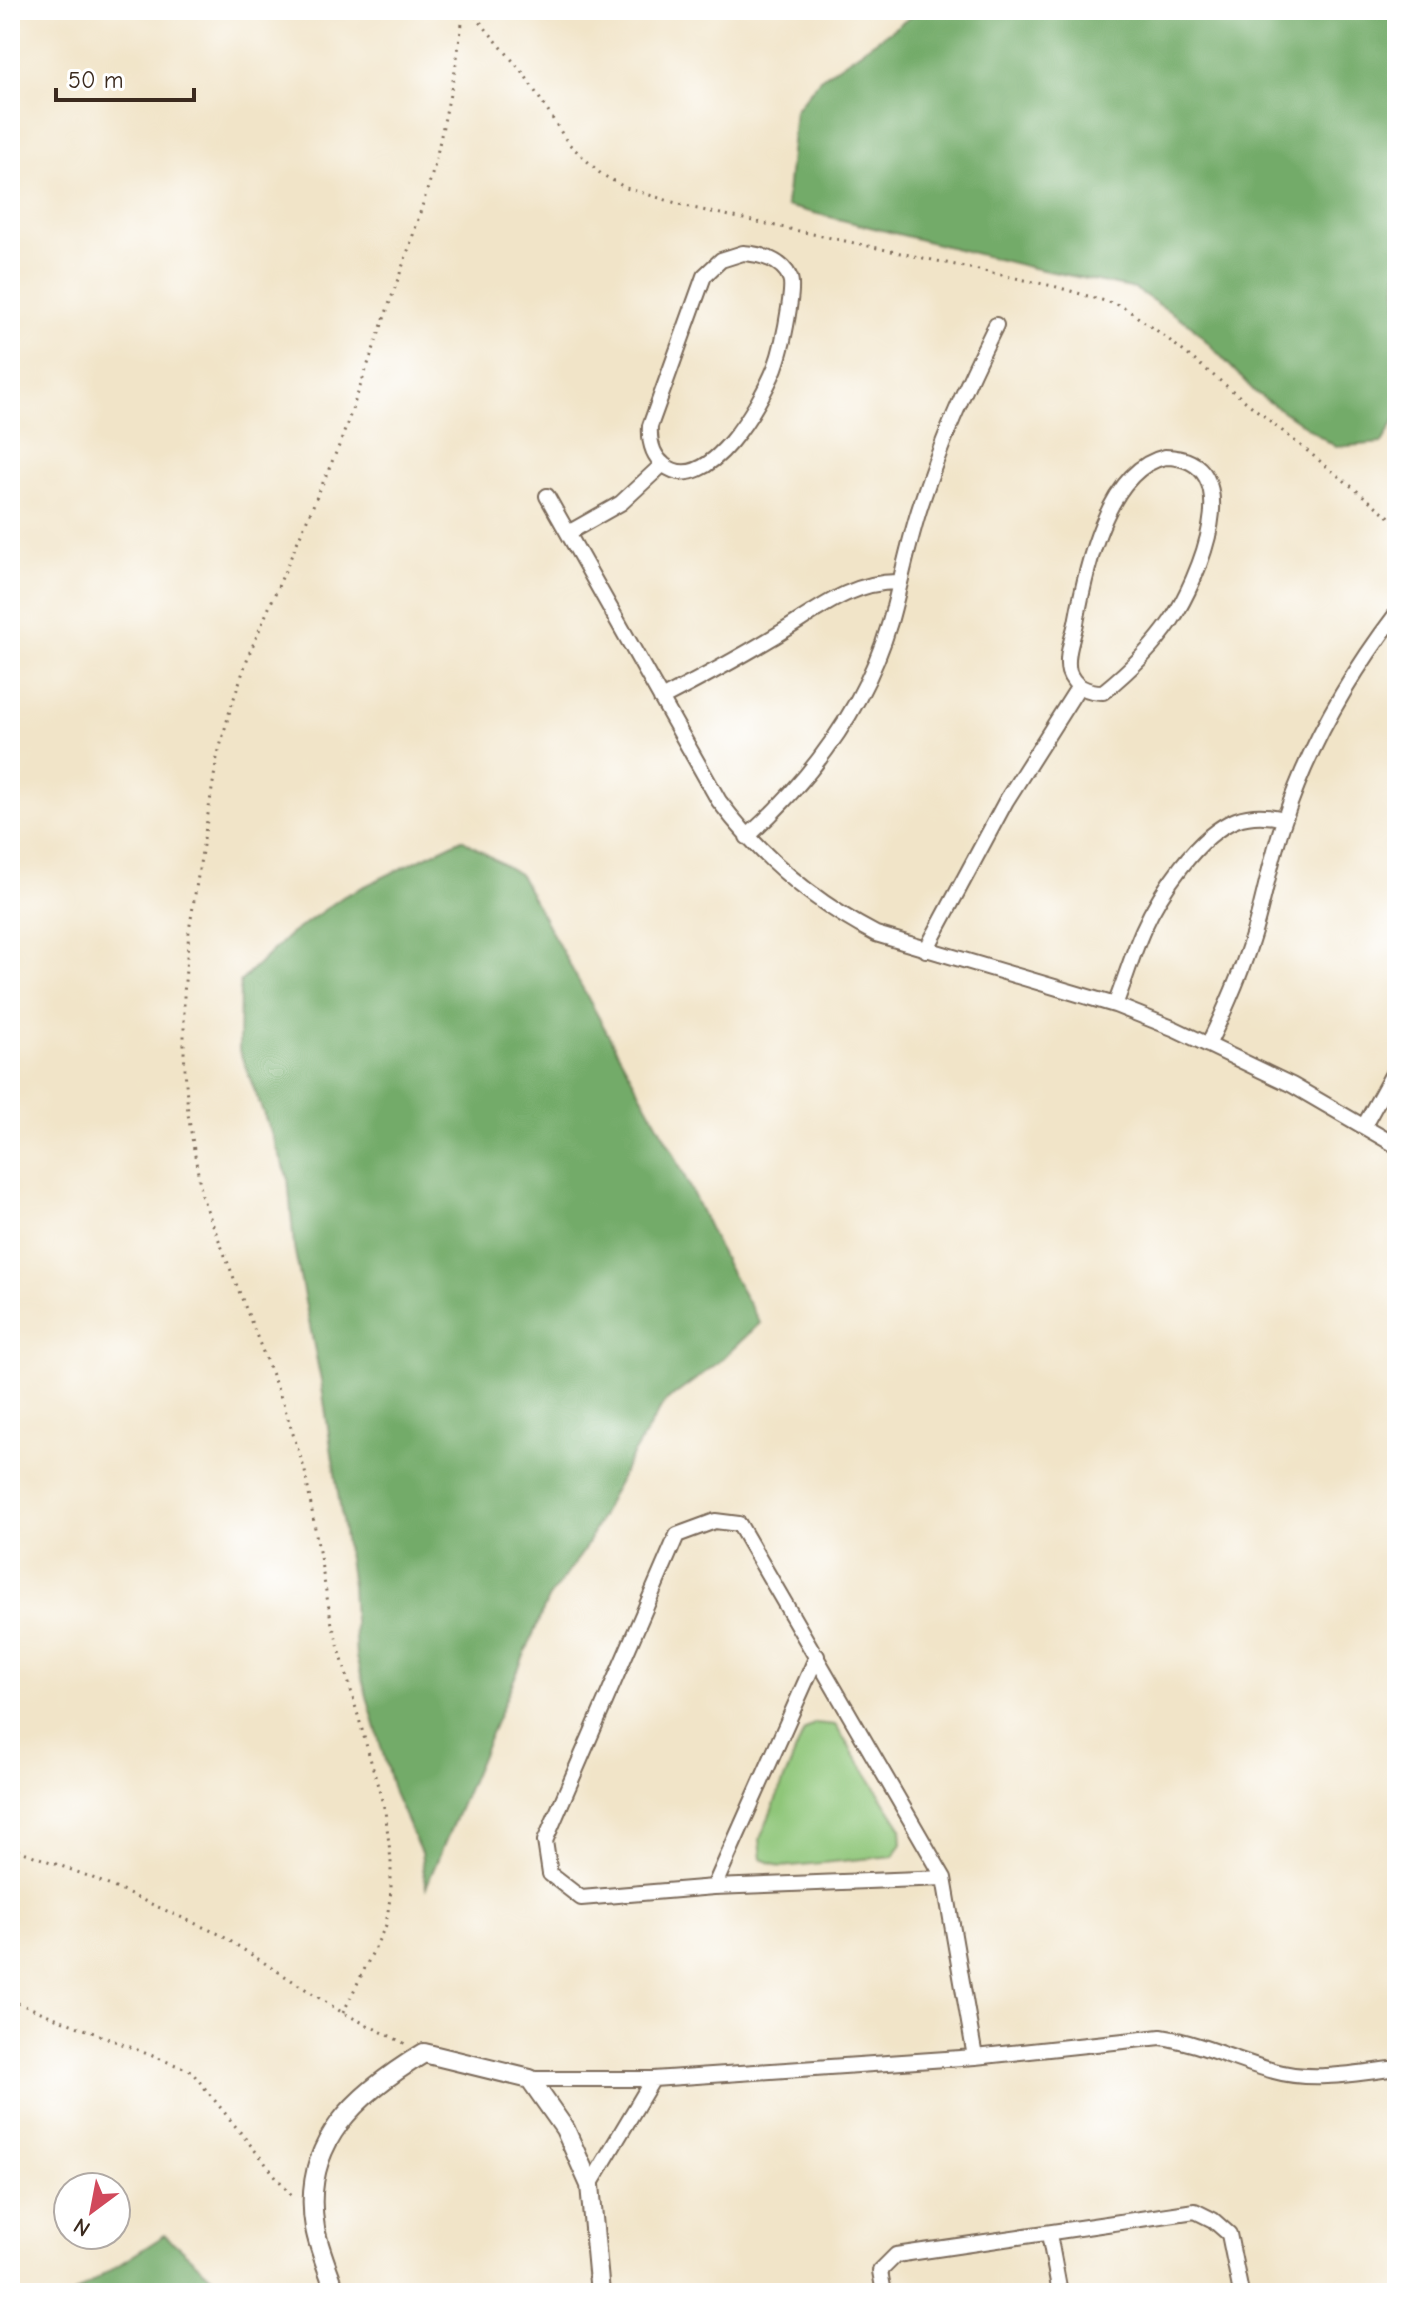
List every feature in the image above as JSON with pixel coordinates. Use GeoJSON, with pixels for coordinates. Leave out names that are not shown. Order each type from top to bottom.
{"type":"FeatureCollection","features":[{"type":"Feature","properties":{"kind":"street"},"geometry":{"type":"LineString","coordinates":[[756,253],[766,257],[791,279],[789,312],[782,345],[767,386],[737,433],[715,458],[689,474],[663,464],[651,443],[650,426],[704,276],[721,260],[732,255],[756,253]]}},
{"type":"Feature","properties":{"kind":"street"},"geometry":{"type":"LineString","coordinates":[[747,837],[799,786],[855,706],[880,650],[937,457],[964,390],[996,325]]}},
{"type":"Feature","properties":{"kind":"street"},"geometry":{"type":"LineString","coordinates":[[1155,459],[1186,459],[1203,472],[1213,491],[1207,536],[1193,579],[1171,621],[1140,659],[1103,692],[1087,691],[1079,686],[1070,674],[1068,661],[1082,586],[1099,534],[1119,495],[1138,469],[1155,459]]}},
{"type":"Feature","properties":{"kind":"street"},"geometry":{"type":"LineString","coordinates":[[568,533],[621,503],[663,464]]}},
{"type":"Feature","properties":{"kind":"street"},"geometry":{"type":"LineString","coordinates":[[547,496],[719,801],[776,867],[823,904],[876,934],[1115,1005],[1292,1085],[1397,1146]]}},
{"type":"Feature","properties":{"kind":"street"},"geometry":{"type":"LineString","coordinates":[[661,699],[732,661],[845,592],[872,583],[899,582]]}},
{"type":"Feature","properties":{"kind":"street"},"geometry":{"type":"LineString","coordinates":[[1208,1045],[1250,946],[1284,819],[1299,779],[1354,674],[1397,613]]}},
{"type":"Feature","properties":{"kind":"street"},"geometry":{"type":"LineString","coordinates":[[926,950],[1006,801],[1079,686]]}},
{"type":"Feature","properties":{"kind":"street"},"geometry":{"type":"LineString","coordinates":[[1115,1005],[1143,929],[1169,884],[1186,863],[1225,825],[1235,820],[1257,815],[1284,819]]}},
{"type":"Feature","properties":{"kind":"street"},"geometry":{"type":"LineString","coordinates":[[1364,1126],[1397,1066]]}},
{"type":"Feature","properties":{"kind":"street"},"geometry":{"type":"LineString","coordinates":[[944,1878],[714,1887],[581,1898],[550,1874],[545,1841],[677,1535],[715,1521],[739,1524],[944,1878],[975,2057]]}},
{"type":"Feature","properties":{"kind":"street"},"geometry":{"type":"LineString","coordinates":[[714,1887],[817,1656]]}},
{"type":"Feature","properties":{"kind":"street"},"geometry":{"type":"LineString","coordinates":[[336,2293],[315,2228],[314,2186],[325,2141],[354,2104],[383,2078],[424,2053],[530,2079],[653,2079],[975,2057],[1161,2037],[1187,2041],[1276,2072],[1307,2076],[1397,2068]]}},
{"type":"Feature","properties":{"kind":"street"},"geometry":{"type":"LineString","coordinates":[[530,2079],[565,2129],[590,2185],[600,2293]]}},
{"type":"Feature","properties":{"kind":"street"},"geometry":{"type":"LineString","coordinates":[[590,2185],[653,2079]]}},
{"type":"Feature","properties":{"kind":"street"},"geometry":{"type":"LineString","coordinates":[[884,2293],[880,2271],[896,2255],[1195,2211],[1213,2220],[1229,2234],[1241,2293]]}},
{"type":"Feature","properties":{"kind":"street"},"geometry":{"type":"LineString","coordinates":[[1049,2234],[1060,2293]]}},
{"type":"Feature","properties":{"kind":"path"},"geometry":{"type":"LineString","coordinates":[[467,10],[524,74],[568,143],[601,174],[626,188],[693,208],[1057,287],[1122,306],[1163,335],[1397,523]]}},
{"type":"Feature","properties":{"kind":"path"},"geometry":{"type":"LineString","coordinates":[[343,2013],[386,1925],[391,1860],[385,1811],[331,1620],[305,1471],[283,1403],[202,1197],[188,1114],[184,994],[189,931],[202,847],[217,758],[230,710],[249,654],[341,441],[410,245],[434,168],[467,10]]}},
{"type":"Feature","properties":{"kind":"path"},"geometry":{"type":"LineString","coordinates":[[10,1847],[88,1876],[219,1934],[343,2013],[424,2053]]}},
{"type":"Feature","properties":{"kind":"path"},"geometry":{"type":"LineString","coordinates":[[10,2000],[191,2071],[297,2203]]}},
{"type":"Feature","properties":{"kind":"green space"},"geometry":{"type":"Polygon","coordinates":[[[921,10],[1397,10],[1397,416],[1382,443],[1336,447],[1256,393],[1192,326],[1135,289],[1033,268],[786,206],[795,110],[820,79],[921,10]]]}},
{"type":"Feature","properties":{"kind":"green space"},"geometry":{"type":"Polygon","coordinates":[[[462,839],[520,875],[673,1152],[727,1266],[760,1323],[719,1362],[664,1403],[630,1459],[583,1552],[548,1599],[426,1887],[421,1853],[394,1793],[356,1657],[352,1585],[321,1381],[294,1247],[288,1177],[239,1050],[240,982],[289,935],[344,896],[462,839]]]}},
{"type":"Feature","properties":{"kind":"green space"},"geometry":{"type":"Polygon","coordinates":[[[815,1723],[835,1725],[901,1827],[902,1844],[893,1856],[781,1867],[762,1859],[760,1839],[804,1731],[815,1723]]]}},
{"type":"Feature","properties":{"kind":"green space"},"geometry":{"type":"Polygon","coordinates":[[[165,2235],[217,2281],[213,2293],[75,2293],[165,2235]]]}}]}
